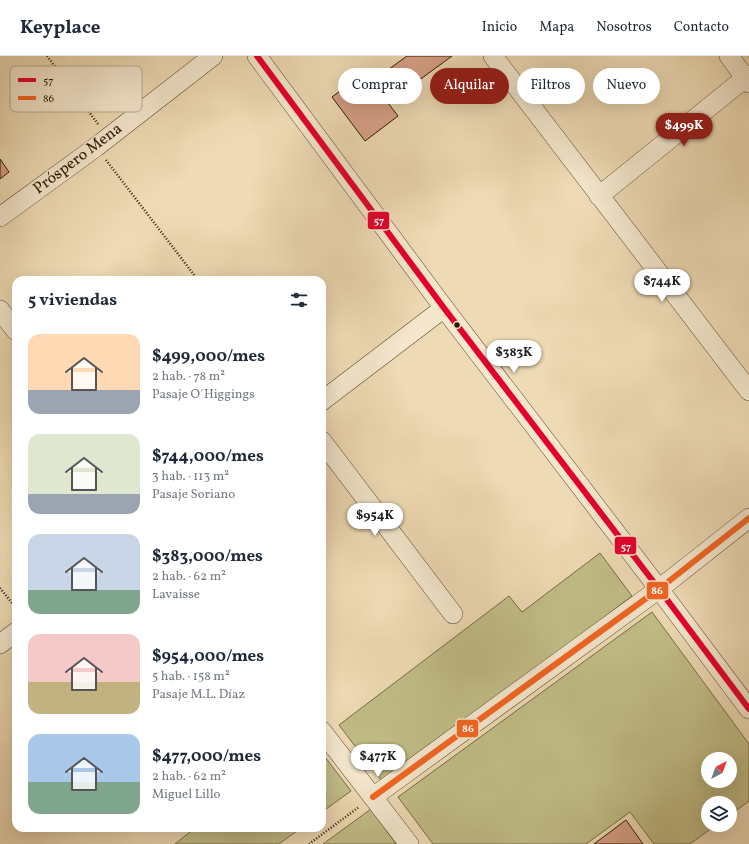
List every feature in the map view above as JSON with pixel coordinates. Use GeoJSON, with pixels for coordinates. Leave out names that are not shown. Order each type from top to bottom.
{"type":"FeatureCollection","features":[{"type":"Feature","properties":{"kind":"street","name":"Próspero Mena"},"geometry":{"type":"LineString","coordinates":[[142,111],[213,56]]}},
{"type":"Feature","properties":{"kind":"street"},"geometry":{"type":"LineString","coordinates":[[257,56],[444,308],[659,589],[749,710]]}},
{"type":"Feature","properties":{"kind":"street"},"geometry":{"type":"LineString","coordinates":[[493,56],[749,391]]}},
{"type":"Feature","properties":{"kind":"street"},"geometry":{"type":"LineString","coordinates":[[599,196],[748,78],[729,56]]}},
{"type":"Feature","properties":{"kind":"street","name":"Próspero Mena"},"geometry":{"type":"LineString","coordinates":[[0,217],[141,112]]}},
{"type":"Feature","properties":{"kind":"street"},"geometry":{"type":"LineString","coordinates":[[326,398],[444,308]]}},
{"type":"Feature","properties":{"kind":"street"},"geometry":{"type":"LineString","coordinates":[[0,310],[12,326]]}},
{"type":"Feature","properties":{"kind":"street"},"geometry":{"type":"LineString","coordinates":[[326,446],[453,614]]}},
{"type":"Feature","properties":{"kind":"street"},"geometry":{"type":"LineString","coordinates":[[373,797],[659,589],[749,518]]}},
{"type":"Feature","properties":{"kind":"street"},"geometry":{"type":"LineString","coordinates":[[0,644],[12,635]]}},
{"type":"Feature","properties":{"kind":"street"},"geometry":{"type":"LineString","coordinates":[[326,736],[408,844]]}},
{"type":"Feature","properties":{"kind":"path"},"geometry":{"type":"LineString","coordinates":[[47,56],[53,66]]}},
{"type":"Feature","properties":{"kind":"path"},"geometry":{"type":"LineString","coordinates":[[83,112],[195,276]]}},
{"type":"Feature","properties":{"kind":"path"},"geometry":{"type":"LineString","coordinates":[[0,588],[12,603]]}},
{"type":"Feature","properties":{"kind":"path"},"geometry":{"type":"LineString","coordinates":[[326,832],[373,797]]}},
{"type":"Feature","properties":{"kind":"path"},"geometry":{"type":"LineString","coordinates":[[309,844],[325,832]]}},
{"type":"Feature","properties":{"kind":"shaded area"},"geometry":{"type":"Polygon","coordinates":[[[600,553],[632,596],[384,784],[339,725],[509,596],[522,612],[600,553]]]}},
{"type":"Feature","properties":{"kind":"shaded area"},"geometry":{"type":"Polygon","coordinates":[[[652,612],[749,744],[749,801],[737,810],[737,796],[701,796],[701,832],[706,832],[690,844],[654,844],[630,812],[586,844],[433,844],[398,797],[652,612]]]}},
{"type":"Feature","properties":{"kind":"shaded area"},"geometry":{"type":"Polygon","coordinates":[[[326,758],[351,791],[326,809],[326,758]]]}},
{"type":"Feature","properties":{"kind":"shaded area"},"geometry":{"type":"Polygon","coordinates":[[[371,809],[396,844],[323,844],[371,809]]]}},
{"type":"Feature","properties":{"kind":"shaded area"},"geometry":{"type":"Polygon","coordinates":[[[190,832],[296,832],[279,844],[175,844],[190,832]]]}},
{"type":"Feature","properties":{"kind":"building"},"geometry":{"type":"Polygon","coordinates":[[[407,56],[452,56],[436,68],[430,68],[430,72],[422,78],[422,68],[390,68],[407,56]]]}},
{"type":"Feature","properties":{"kind":"building"},"geometry":{"type":"Polygon","coordinates":[[[338,92],[338,104],[389,104],[398,116],[365,141],[332,97],[338,92]]]}},
{"type":"Feature","properties":{"kind":"building"},"geometry":{"type":"Polygon","coordinates":[[[0,159],[9,172],[0,179],[0,159]]]}},
{"type":"Feature","properties":{"kind":"building"},"geometry":{"type":"Polygon","coordinates":[[[626,820],[643,844],[594,844],[626,820]]]}},
{"type":"Feature","properties":{"kind":"transit line","name":"57"},"geometry":{"type":"LineString","coordinates":[[257,56],[444,308],[749,709]]}},
{"type":"Feature","properties":{"kind":"transit line","name":"86"},"geometry":{"type":"LineString","coordinates":[[373,797],[659,589],[749,518]]}}]}
